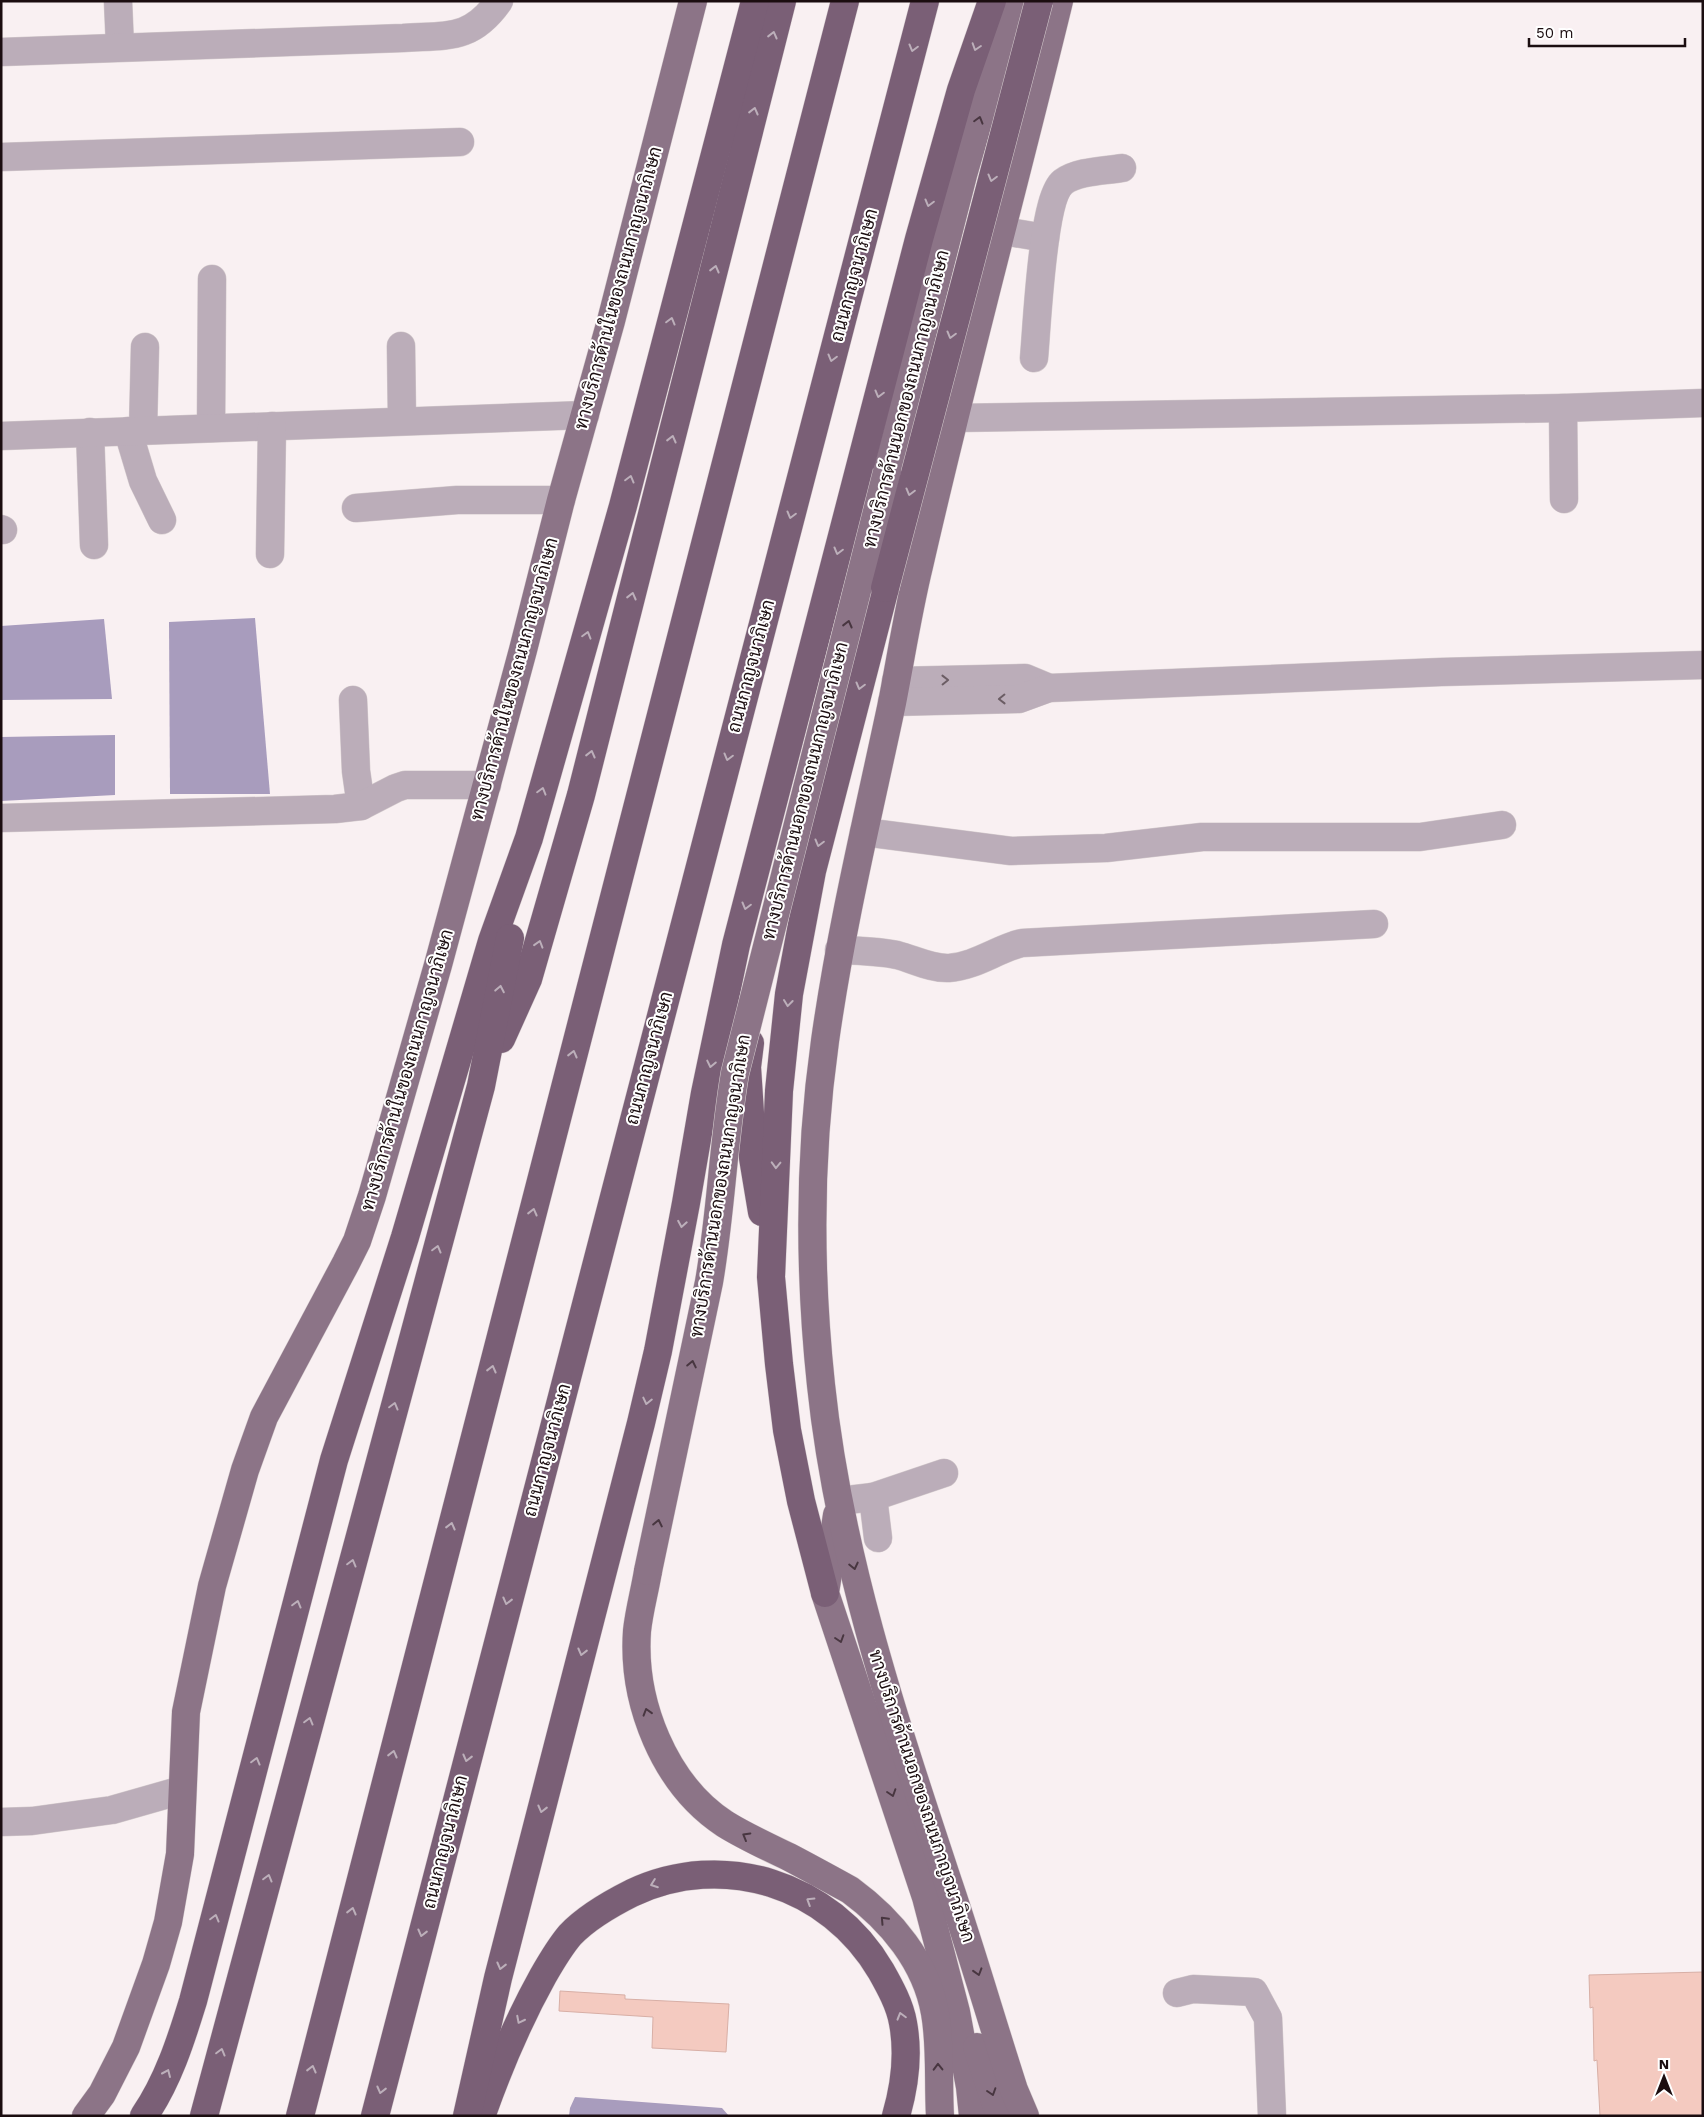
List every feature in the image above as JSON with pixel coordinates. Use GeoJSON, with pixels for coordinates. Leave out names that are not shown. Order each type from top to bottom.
{"type":"FeatureCollection","features":[{"type":"Feature","properties":{"kind":"highway"},"geometry":{"type":"LineString","coordinates":[[144,2116],[164,2082],[182,2039],[334,1460],[399,1256],[492,941],[529,838],[623,506],[755,1]]}},
{"type":"Feature","properties":{"kind":"highway"},"geometry":{"type":"LineString","coordinates":[[481,1086],[528,979],[581,795],[782,1]]}},
{"type":"Feature","properties":{"kind":"highway"},"geometry":{"type":"LineString","coordinates":[[300,2116],[845,1]]}},
{"type":"Feature","properties":{"kind":"highway","name":"ถนนกาญจนาภิเษก"},"geometry":{"type":"LineString","coordinates":[[375,2116],[925,1]]}},
{"type":"Feature","properties":{"kind":"highway"},"geometry":{"type":"LineString","coordinates":[[467,2116],[498,1978],[595,1604],[658,1351],[710,1065],[736,945],[939,163],[992,1]]}},
{"type":"Feature","properties":{"kind":"highway"},"geometry":{"type":"LineString","coordinates":[[771,1277],[779,1091],[789,994],[812,871],[1038,1]]}},
{"type":"Feature","properties":{"kind":"highway"},"geometry":{"type":"LineString","coordinates":[[771,808],[770,870],[747,1067],[754,1158],[771,1277],[787,1430],[801,1501],[825,1593]]}},
{"type":"Feature","properties":{"kind":"highway"},"geometry":{"type":"LineString","coordinates":[[204,2116],[481,1086],[529,838]]}},
{"type":"Feature","properties":{"kind":"highway"},"geometry":{"type":"LineString","coordinates":[[482,2116],[511,2040],[533,1995],[570,1935],[589,1918],[620,1899],[660,1882],[681,1876],[708,1873],[764,1880],[805,1897],[849,1930],[876,1963],[897,2004],[902,2021],[906,2053],[905,2077],[896,2116]]}},
{"type":"Feature","properties":{"kind":"main road","name":"ทางบริการด้านในของถนนกาญจนาภิเษก"},"geometry":{"type":"LineString","coordinates":[[86,2116],[102,2094],[126,2047],[158,1957],[168,1922],[177,1875],[182,1829],[184,1730],[191,1679],[212,1586],[246,1470],[264,1417],[346,1263],[364,1221],[438,965],[487,785],[693,1]]}},
{"type":"Feature","properties":{"kind":"main road","name":"ทางบริการด้านนอกของถนนกาญจนาภิเษก"},"geometry":{"type":"LineString","coordinates":[[938,2112],[938,2036],[935,2012],[929,1989],[906,1946],[883,1918],[850,1890],[724,1823],[708,1810],[679,1778],[663,1752],[650,1725],[642,1697],[639,1677],[637,1630],[709,1282],[720,1210],[728,1112],[736,1064],[961,184],[998,58],[1012,1]]}},
{"type":"Feature","properties":{"kind":"main road","name":"ทางบริการด้านนอกของถนนกาญจนาภิเษก"},"geometry":{"type":"LineString","coordinates":[[1025,2116],[1014,2090],[965,1932],[897,1729],[875,1649],[839,1501],[827,1433],[816,1329],[813,1185],[823,1054],[839,950],[894,691],[917,572],[1059,1]]}},
{"type":"Feature","properties":{"kind":"main road"},"geometry":{"type":"LineString","coordinates":[[1014,188],[998,58],[1004,52],[1016,48],[1030,53],[1034,62],[1030,122]]}},
{"type":"Feature","properties":{"kind":"main road"},"geometry":{"type":"LineString","coordinates":[[825,1593],[839,1501]]}},
{"type":"Feature","properties":{"kind":"main road","name":"ทางบริการด้านนอกของถนนกาญจนาภิเษก"},"geometry":{"type":"LineString","coordinates":[[825,1593],[926,1897],[956,2012],[970,2087],[973,2116]]}},
{"type":"Feature","properties":{"kind":"main road"},"geometry":{"type":"LineString","coordinates":[[926,1897],[1000,2116]]}},
{"type":"Feature","properties":{"kind":"street"},"geometry":{"type":"LineString","coordinates":[[118,1],[120,48]]}},
{"type":"Feature","properties":{"kind":"street"},"geometry":{"type":"LineString","coordinates":[[1,52],[403,38],[460,34],[475,27],[491,13],[499,1]]}},
{"type":"Feature","properties":{"kind":"street"},"geometry":{"type":"LineString","coordinates":[[1,156],[460,142]]}},
{"type":"Feature","properties":{"kind":"street"},"geometry":{"type":"LineString","coordinates":[[1034,358],[1045,238],[1055,192],[1063,182],[1078,175],[1122,168]]}},
{"type":"Feature","properties":{"kind":"street"},"geometry":{"type":"LineString","coordinates":[[1003,231],[1045,238]]}},
{"type":"Feature","properties":{"kind":"street"},"geometry":{"type":"LineString","coordinates":[[211,428],[212,280]]}},
{"type":"Feature","properties":{"kind":"street"},"geometry":{"type":"LineString","coordinates":[[401,346],[402,421]]}},
{"type":"Feature","properties":{"kind":"street"},"geometry":{"type":"LineString","coordinates":[[145,347],[136,431],[143,480],[162,520]]}},
{"type":"Feature","properties":{"kind":"street"},"geometry":{"type":"LineString","coordinates":[[954,418],[1562,408],[1703,403]]}},
{"type":"Feature","properties":{"kind":"street"},"geometry":{"type":"LineString","coordinates":[[1562,408],[1564,499]]}},
{"type":"Feature","properties":{"kind":"street"},"geometry":{"type":"LineString","coordinates":[[1,436],[585,415]]}},
{"type":"Feature","properties":{"kind":"street"},"geometry":{"type":"LineString","coordinates":[[270,554],[272,426]]}},
{"type":"Feature","properties":{"kind":"street"},"geometry":{"type":"LineString","coordinates":[[90,432],[94,545]]}},
{"type":"Feature","properties":{"kind":"street"},"geometry":{"type":"LineString","coordinates":[[356,508],[457,500],[561,500]]}},
{"type":"Feature","properties":{"kind":"street"},"geometry":{"type":"LineString","coordinates":[[894,691],[1025,678],[1049,688],[1441,672],[1703,665]]}},
{"type":"Feature","properties":{"kind":"street"},"geometry":{"type":"LineString","coordinates":[[352,700],[356,771],[361,806]]}},
{"type":"Feature","properties":{"kind":"street"},"geometry":{"type":"LineString","coordinates":[[1,818],[334,809],[361,806],[405,785],[487,785]]}},
{"type":"Feature","properties":{"kind":"street"},"geometry":{"type":"LineString","coordinates":[[864,832],[1011,851],[1106,848],[1202,837],[1420,837],[1502,825]]}},
{"type":"Feature","properties":{"kind":"street"},"geometry":{"type":"LineString","coordinates":[[839,950],[871,951],[897,955],[947,968],[966,965],[1005,946],[1022,943],[1374,924]]}},
{"type":"Feature","properties":{"kind":"street"},"geometry":{"type":"LineString","coordinates":[[839,1501],[873,1497],[944,1473]]}},
{"type":"Feature","properties":{"kind":"street"},"geometry":{"type":"LineString","coordinates":[[873,1497],[878,1538]]}},
{"type":"Feature","properties":{"kind":"street"},"geometry":{"type":"LineString","coordinates":[[1,1822],[32,1821],[112,1810],[182,1790]]}},
{"type":"Feature","properties":{"kind":"street"},"geometry":{"type":"LineString","coordinates":[[1177,1993],[1193,1989],[1254,1992],[1268,2018],[1272,2116]]}},
{"type":"Feature","properties":{"kind":"shaded area"},"geometry":{"type":"Polygon","coordinates":[[[255,618],[270,794],[170,794],[169,622],[255,618]]]}},
{"type":"Feature","properties":{"kind":"shaded area"},"geometry":{"type":"Polygon","coordinates":[[[104,619],[112,699],[1,700],[1,626],[104,619]]]}},
{"type":"Feature","properties":{"kind":"shaded area"},"geometry":{"type":"Polygon","coordinates":[[[115,735],[115,795],[1,801],[1,737],[115,735]]]}},
{"type":"Feature","properties":{"kind":"shaded area"},"geometry":{"type":"Polygon","coordinates":[[[575,2097],[722,2108],[729,2116],[569,2116],[575,2097]]]}},
{"type":"Feature","properties":{"kind":"building"},"geometry":{"type":"Polygon","coordinates":[[[1703,1972],[1703,2116],[1600,2116],[1597,2060],[1594,2061],[1593,2007],[1590,2008],[1589,1975],[1703,1972]]]}},
{"type":"Feature","properties":{"kind":"building"},"geometry":{"type":"Polygon","coordinates":[[[560,1991],[625,1995],[625,1999],[729,2004],[726,2052],[652,2048],[653,2017],[559,2011],[560,1991]]]}}]}
